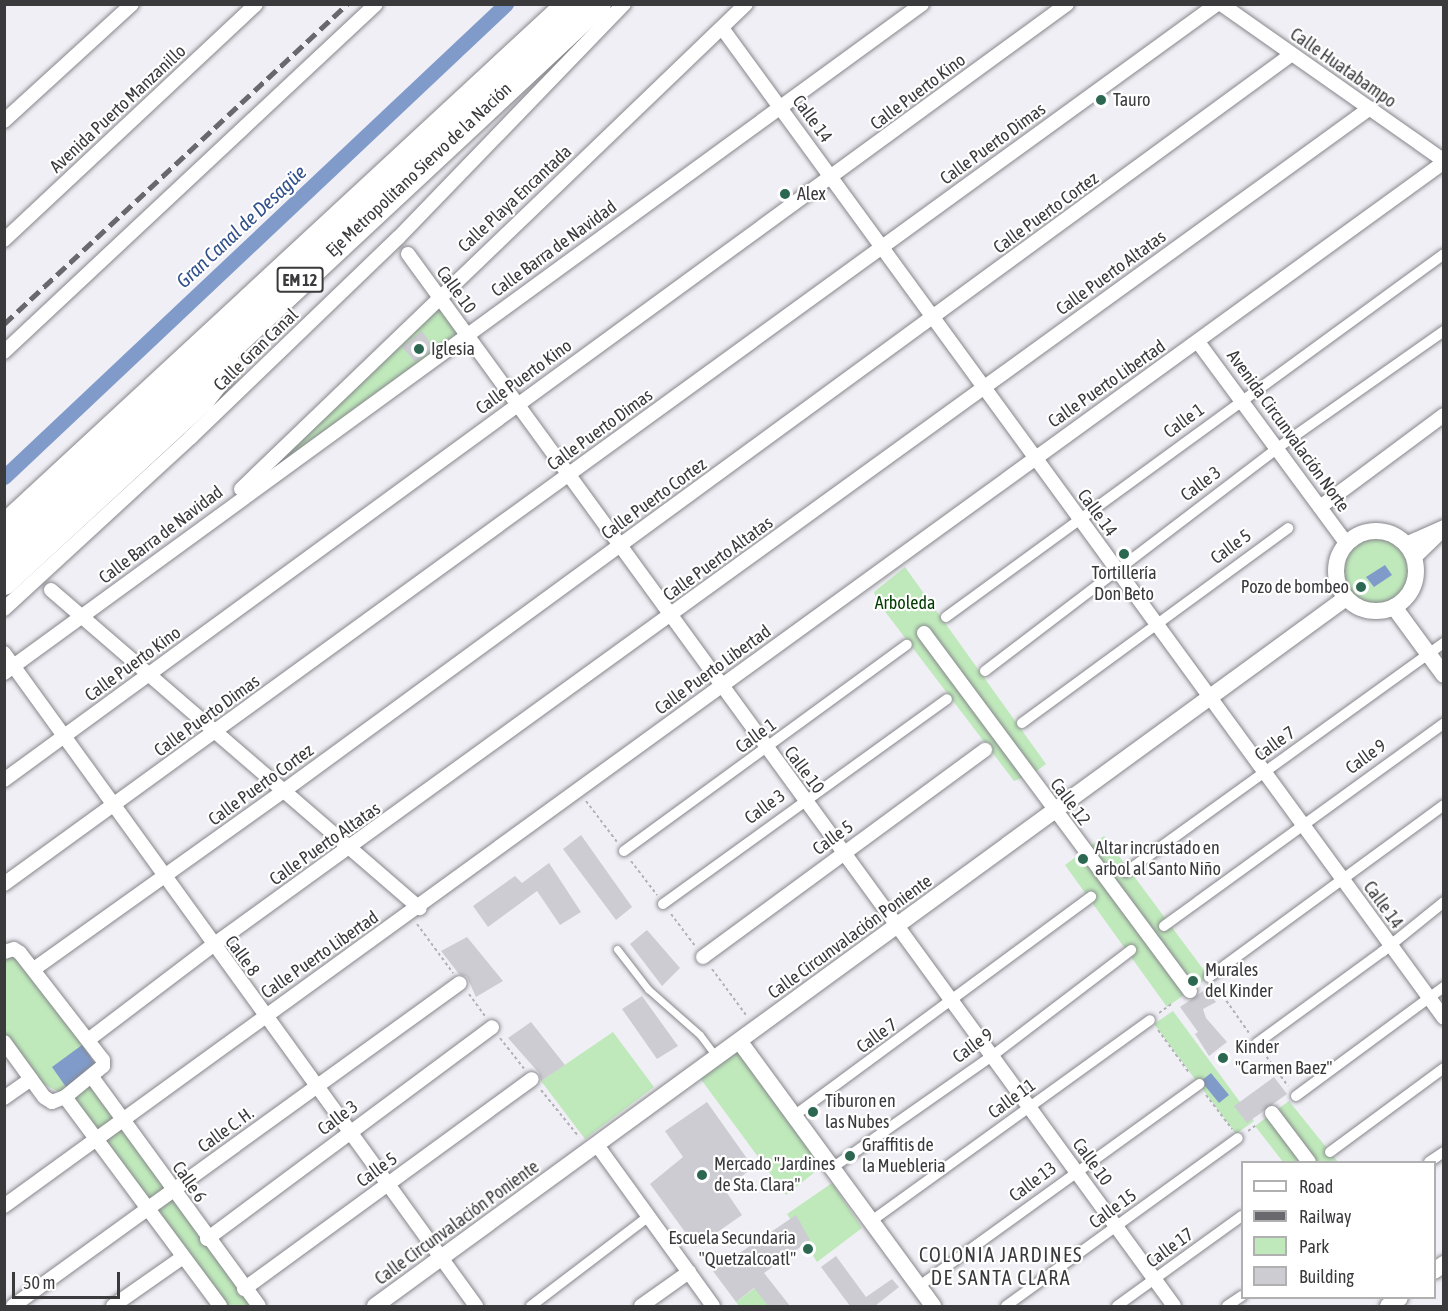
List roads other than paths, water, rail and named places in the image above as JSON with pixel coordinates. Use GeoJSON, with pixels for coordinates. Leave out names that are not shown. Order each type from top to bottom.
{"type":"FeatureCollection","features":[{"type":"Feature","properties":{"kind":"highway","name":"Eje Metropolitano Siervo de la Nación"},"geometry":{"type":"LineString","coordinates":[[4,528],[570,4]]}},
{"type":"Feature","properties":{"kind":"highway","name":"Eje Metropolitano Siervo de la Nación"},"geometry":{"type":"LineString","coordinates":[[4,558],[598,4]]}},
{"type":"Feature","properties":{"kind":"highway"},"geometry":{"type":"LineString","coordinates":[[4,582],[202,399],[256,332],[272,307]]}},
{"type":"Feature","properties":{"kind":"highway"},"geometry":{"type":"LineString","coordinates":[[4,512],[26,493],[64,470]]}},
{"type":"Feature","properties":{"kind":"street"},"geometry":{"type":"LineString","coordinates":[[4,121],[132,4]]}},
{"type":"Feature","properties":{"kind":"street","name":"Avenida Puerto Manzanillo"},"geometry":{"type":"LineString","coordinates":[[4,240],[256,4]]}},
{"type":"Feature","properties":{"kind":"street"},"geometry":{"type":"LineString","coordinates":[[4,352],[376,4]]}},
{"type":"Feature","properties":{"kind":"street","name":"Calle Gran Canal"},"geometry":{"type":"LineString","coordinates":[[4,609],[191,437],[390,246],[624,4]]}},
{"type":"Feature","properties":{"kind":"street","name":"Calle Playa Encantada"},"geometry":{"type":"LineString","coordinates":[[206,522],[439,295],[746,4]]}},
{"type":"Feature","properties":{"kind":"street","name":"Calle Barra de Navidad"},"geometry":{"type":"LineString","coordinates":[[8,670],[206,522],[922,4]]}},
{"type":"Feature","properties":{"kind":"street","name":"Calle Puerto Kino"},"geometry":{"type":"LineString","coordinates":[[4,780],[515,405],[832,178],[1067,4]]}},
{"type":"Feature","properties":{"kind":"street","name":"Calle Huatabampo"},"geometry":{"type":"LineString","coordinates":[[1219,4],[1370,108],[1443,162]]}},
{"type":"Feature","properties":{"kind":"street","name":"Calle Puerto Dimas"},"geometry":{"type":"LineString","coordinates":[[4,884],[1219,4]]}},
{"type":"Feature","properties":{"kind":"street","name":"Calle 14"},"geometry":{"type":"LineString","coordinates":[[722,28],[1443,1018]]}},
{"type":"Feature","properties":{"kind":"street","name":"Calle Puerto Cortez"},"geometry":{"type":"LineString","coordinates":[[34,969],[285,790],[934,318],[1292,54]]}},
{"type":"Feature","properties":{"kind":"street","name":"Calle Puerto Altatas"},"geometry":{"type":"LineString","coordinates":[[88,1040],[212,946],[350,849],[983,386],[1370,108]]}},
{"type":"Feature","properties":{"kind":"street","name":"Calle Puerto Libertad"},"geometry":{"type":"LineString","coordinates":[[4,1206],[98,1141],[122,1120],[264,1016],[420,908],[1033,457],[1198,342],[1443,162]]}},
{"type":"Feature","properties":{"kind":"street","name":"Calle 10"},"geometry":{"type":"LineString","coordinates":[[408,254],[515,405],[1174,1306]]}},
{"type":"Feature","properties":{"kind":"street","name":"Calle 1"},"geometry":{"type":"LineString","coordinates":[[946,617],[1240,400],[1443,254]]}},
{"type":"Feature","properties":{"kind":"street","name":"Calle 3"},"geometry":{"type":"LineString","coordinates":[[985,671],[1276,449],[1443,331]]}},
{"type":"Feature","properties":{"kind":"street","name":"Avenida Circunvalación Norte"},"geometry":{"type":"LineString","coordinates":[[1198,342],[1347,544]]}},
{"type":"Feature","properties":{"kind":"street"},"geometry":{"type":"LineString","coordinates":[[1320,507],[1443,415]]}},
{"type":"Feature","properties":{"kind":"street","name":"Calle 5"},"geometry":{"type":"LineString","coordinates":[[1022,723],[1288,528]]}},
{"type":"Feature","properties":{"kind":"street"},"geometry":{"type":"LineString","coordinates":[[1410,551],[1443,528]]}},
{"type":"Feature","properties":{"kind":"street"},"geometry":{"type":"LineString","coordinates":[[1371,532],[1385,532],[1410,551],[1415,584],[1394,607],[1371,611],[1346,598],[1336,571],[1347,544],[1371,532]]}},
{"type":"Feature","properties":{"kind":"street"},"geometry":{"type":"LineString","coordinates":[[51,590],[218,731],[420,908]]}},
{"type":"Feature","properties":{"kind":"street","name":"Calle Circunvalación Poniente"},"geometry":{"type":"LineString","coordinates":[[375,1306],[1346,598]]}},
{"type":"Feature","properties":{"kind":"street"},"geometry":{"type":"LineString","coordinates":[[1394,607],[1443,675]]}},
{"type":"Feature","properties":{"kind":"street","name":"Calle 12"},"geometry":{"type":"LineString","coordinates":[[924,633],[1054,812],[1190,991]]}},
{"type":"Feature","properties":{"kind":"street","name":"Calle 7"},"geometry":{"type":"LineString","coordinates":[[1126,872],[1443,643]]}},
{"type":"Feature","properties":{"kind":"street","name":"Calle 1"},"geometry":{"type":"LineString","coordinates":[[624,852],[907,645]]}},
{"type":"Feature","properties":{"kind":"street","name":"Calle 8"},"geometry":{"type":"LineString","coordinates":[[4,653],[8,670],[62,736],[212,946],[389,1184],[476,1306]]}},
{"type":"Feature","properties":{"kind":"street","name":"Calle 3"},"geometry":{"type":"LineString","coordinates":[[663,904],[947,699]]}},
{"type":"Feature","properties":{"kind":"street","name":"Calle 9"},"geometry":{"type":"LineString","coordinates":[[1164,926],[1443,723]]}},
{"type":"Feature","properties":{"kind":"street","name":"Calle 5"},"geometry":{"type":"LineString","coordinates":[[703,957],[843,852],[985,750]]}},
{"type":"Feature","properties":{"kind":"street"},"geometry":{"type":"LineString","coordinates":[[1209,977],[1443,805]]}},
{"type":"Feature","properties":{"kind":"street","name":"Calle 7"},"geometry":{"type":"LineString","coordinates":[[795,1114],[953,1002],[1091,897]]}},
{"type":"Feature","properties":{"kind":"street"},"geometry":{"type":"LineString","coordinates":[[1257,1043],[1443,902]]}},
{"type":"Feature","properties":{"kind":"street","name":"Calle 9"},"geometry":{"type":"LineString","coordinates":[[832,1168],[992,1056],[1131,950]]}},
{"type":"Feature","properties":{"kind":"street"},"geometry":{"type":"LineString","coordinates":[[4,1042],[48,1100],[65,1097],[92,1077],[103,1063],[34,969],[7,951]]}},
{"type":"Feature","properties":{"kind":"street","name":"Calle C. H."},"geometry":{"type":"LineString","coordinates":[[13,1306],[149,1212],[173,1190],[460,983]]}},
{"type":"Feature","properties":{"kind":"street"},"geometry":{"type":"LineString","coordinates":[[1296,1096],[1443,987]]}},
{"type":"Feature","properties":{"kind":"street","name":"Calle 11"},"geometry":{"type":"LineString","coordinates":[[870,1222],[1150,1020]]}},
{"type":"Feature","properties":{"kind":"street","name":"Calle 3"},"geometry":{"type":"LineString","coordinates":[[207,1239],[492,1027]]}},
{"type":"Feature","properties":{"kind":"street"},"geometry":{"type":"LineString","coordinates":[[740,1042],[795,1114],[870,1222],[933,1306]]}},
{"type":"Feature","properties":{"kind":"street"},"geometry":{"type":"LineString","coordinates":[[1330,1152],[1443,1068]]}},
{"type":"Feature","properties":{"kind":"street","name":"Calle 6"},"geometry":{"type":"LineString","coordinates":[[92,1077],[207,1239],[259,1306]]}},
{"type":"Feature","properties":{"kind":"street"},"geometry":{"type":"LineString","coordinates":[[4,1098],[31,1078]]}},
{"type":"Feature","properties":{"kind":"street","name":"Calle 5"},"geometry":{"type":"LineString","coordinates":[[244,1289],[532,1079]]}},
{"type":"Feature","properties":{"kind":"street","name":"Calle 13"},"geometry":{"type":"LineString","coordinates":[[918,1287],[1198,1084]]}},
{"type":"Feature","properties":{"kind":"street"},"geometry":{"type":"LineString","coordinates":[[65,1097],[220,1306]]}},
{"type":"Feature","properties":{"kind":"street"},"geometry":{"type":"LineString","coordinates":[[1272,1113],[1307,1161]]}},
{"type":"Feature","properties":{"kind":"street","name":"Calle 15"},"geometry":{"type":"LineString","coordinates":[[1006,1306],[1238,1138]]}},
{"type":"Feature","properties":{"kind":"street"},"geometry":{"type":"LineString","coordinates":[[597,1145],[713,1306]]}},
{"type":"Feature","properties":{"kind":"street"},"geometry":{"type":"LineString","coordinates":[[1430,1161],[1443,1152]]}},
{"type":"Feature","properties":{"kind":"street"},"geometry":{"type":"LineString","coordinates":[[531,1306],[648,1217]]}},
{"type":"Feature","properties":{"kind":"street","name":"Calle 17"},"geometry":{"type":"LineString","coordinates":[[1117,1306],[1241,1217]]}},
{"type":"Feature","properties":{"kind":"street"},"geometry":{"type":"LineString","coordinates":[[112,1306],[183,1257]]}},
{"type":"Feature","properties":{"kind":"street"},"geometry":{"type":"LineString","coordinates":[[641,1306],[688,1272]]}},
{"type":"Feature","properties":{"kind":"street"},"geometry":{"type":"LineString","coordinates":[[1227,1306],[1241,1297]]}},
{"type":"Feature","properties":{"kind":"lane"},"geometry":{"type":"LineString","coordinates":[[617,949],[648,989],[700,1035],[718,1058]]}},
{"type":"Feature","properties":{"kind":"water"},"geometry":{"type":"Polygon","coordinates":[[[1385,565],[1392,575],[1374,587],[1366,577],[1385,565]]]}},
{"type":"Feature","properties":{"kind":"water"},"geometry":{"type":"Polygon","coordinates":[[[82,1045],[96,1065],[66,1087],[52,1067],[82,1045]]]}},
{"type":"Feature","properties":{"kind":"water"},"geometry":{"type":"Polygon","coordinates":[[[1211,1073],[1229,1095],[1219,1103],[1201,1081],[1211,1073]]]}},
{"type":"Feature","properties":{"kind":"waterway","name":"Gran Canal de Desagüe"},"geometry":{"type":"LineString","coordinates":[[4,477],[506,4]]}},
{"type":"Feature","properties":{"kind":"railway"},"geometry":{"type":"LineString","coordinates":[[4,324],[347,4]]}},
{"type":"Feature","properties":{"kind":"place","name":"Tauro"},"geometry":{"type":"Point","coordinates":[1101,100]}},
{"type":"Feature","properties":{"kind":"place","name":"Alex"},"geometry":{"type":"Point","coordinates":[785,194]}},
{"type":"Feature","properties":{"kind":"place","name":"Iglesia"},"geometry":{"type":"Point","coordinates":[419,349]}},
{"type":"Feature","properties":{"kind":"place","name":"Tortillería Don Beto"},"geometry":{"type":"Point","coordinates":[1124,554]}},
{"type":"Feature","properties":{"kind":"place","name":"Pozo de bombeo"},"geometry":{"type":"Point","coordinates":[1361,587]}},
{"type":"Feature","properties":{"kind":"place","name":"Altar incrustado en arbol al Santo Niño"},"geometry":{"type":"Point","coordinates":[1083,859]}},
{"type":"Feature","properties":{"kind":"place","name":"Murales del Kinder"},"geometry":{"type":"Point","coordinates":[1193,981]}},
{"type":"Feature","properties":{"kind":"place","name":"Kinder \"Carmen Baez\""},"geometry":{"type":"Point","coordinates":[1223,1058]}},
{"type":"Feature","properties":{"kind":"place","name":"Tiburon en las Nubes"},"geometry":{"type":"Point","coordinates":[813,1112]}},
{"type":"Feature","properties":{"kind":"place","name":"Graffitis de la Muebleria"},"geometry":{"type":"Point","coordinates":[850,1156]}},
{"type":"Feature","properties":{"kind":"place","name":"Mercado \"Jardines de Sta. Clara\""},"geometry":{"type":"Point","coordinates":[702,1175]}},
{"type":"Feature","properties":{"kind":"place","name":"Escuela Secundaria \"Quetzalcoatl\""},"geometry":{"type":"Point","coordinates":[808,1249]}},
{"type":"Feature","properties":{"kind":"district","name":"COLONIA JARDINES DE SANTA CLARA"},"geometry":{"type":"Point","coordinates":[1001,1266]}},
{"type":"Feature","properties":{"kind":"park label","name":"Arboleda"},"geometry":{"type":"Point","coordinates":[905,603]}}]}
